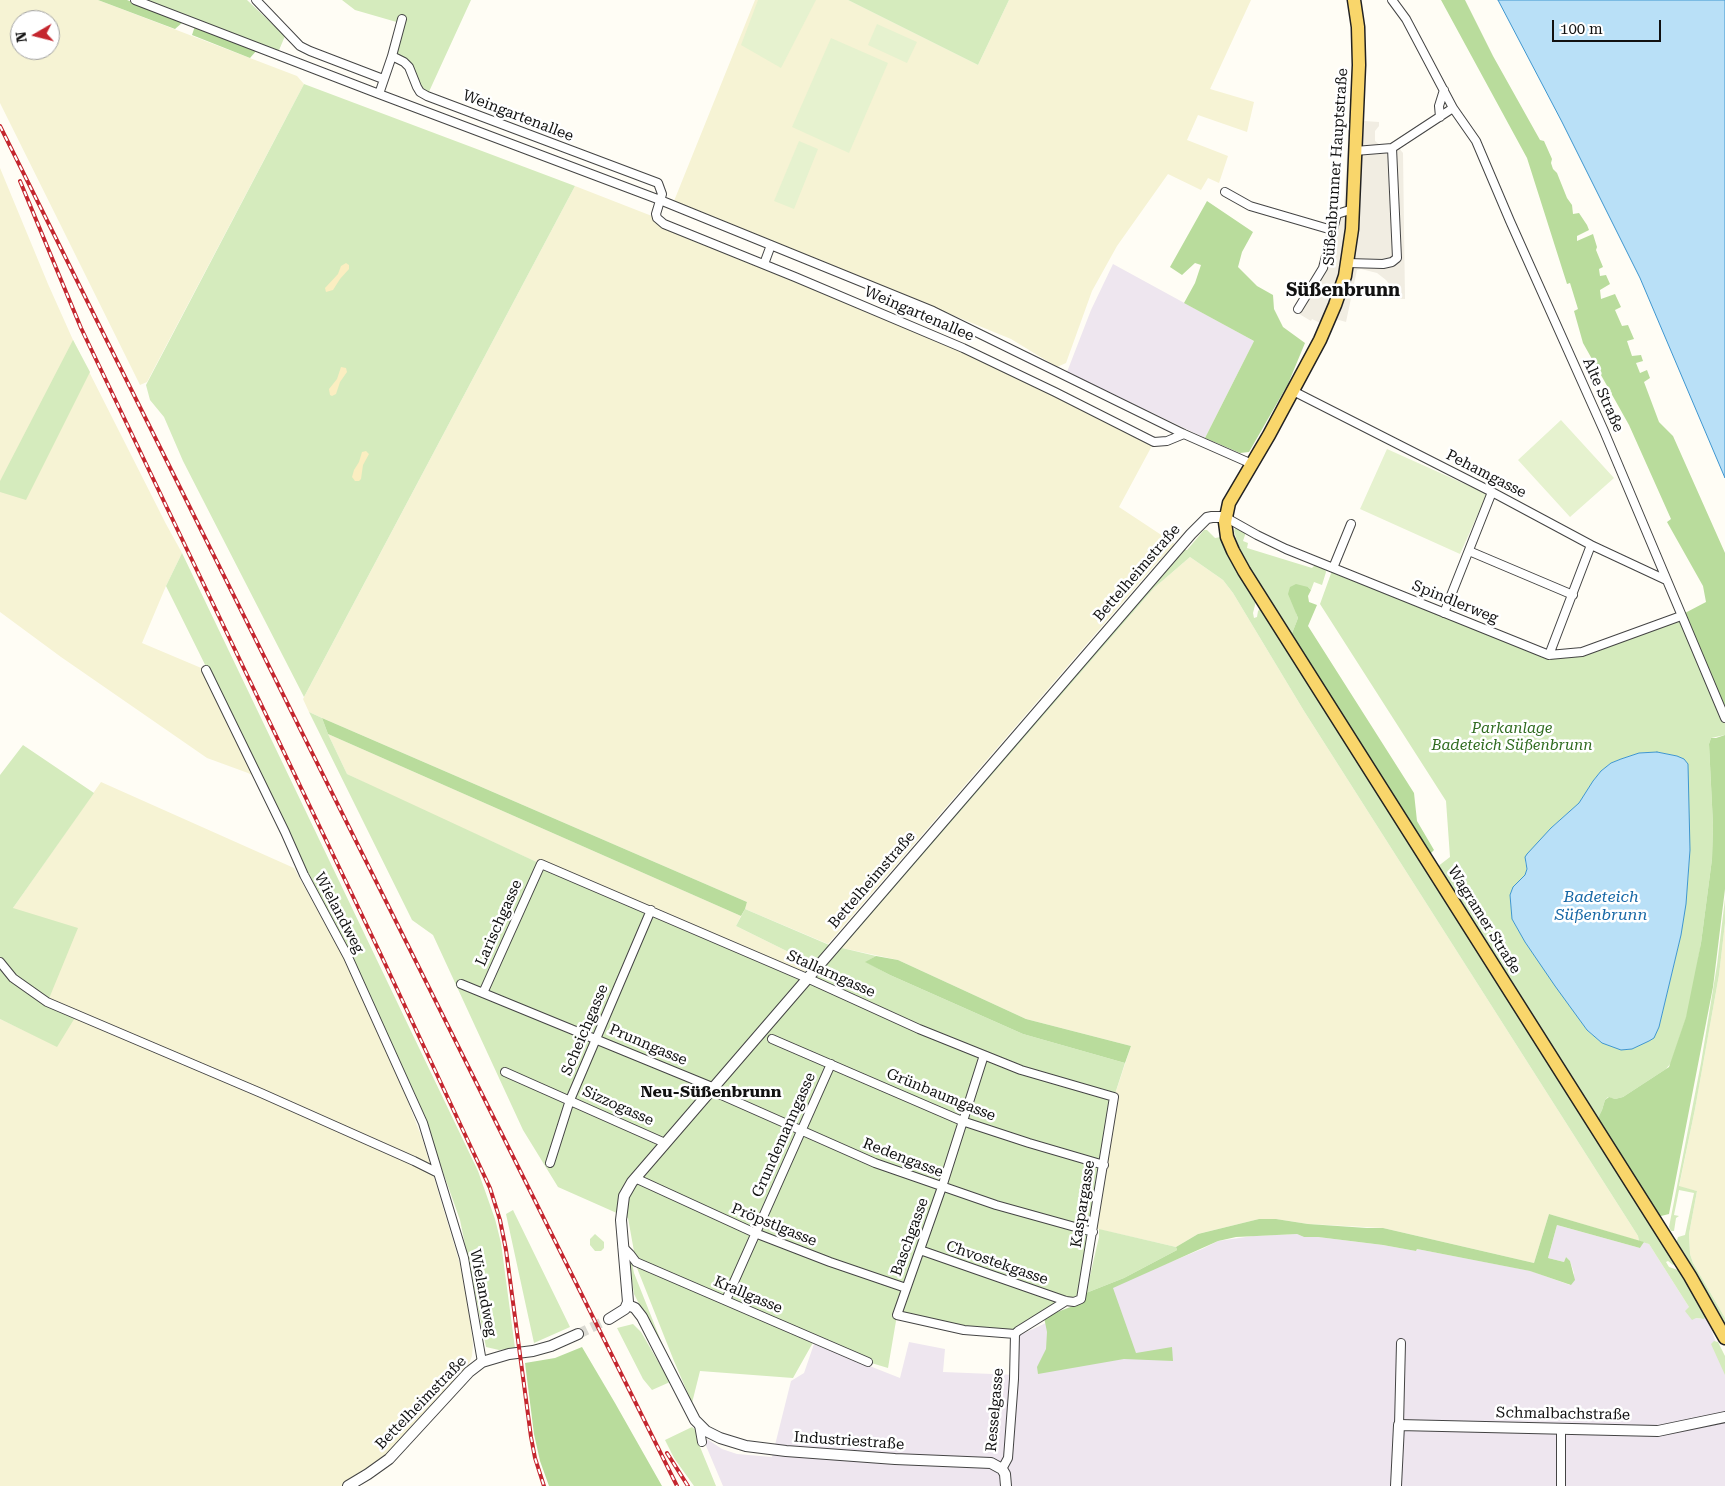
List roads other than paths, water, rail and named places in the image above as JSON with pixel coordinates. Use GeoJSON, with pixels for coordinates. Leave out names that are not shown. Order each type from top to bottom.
{"type":"FeatureCollection","features":[{"type":"Feature","properties":{"kind":"main road","name":"Süßenbrunner Hauptstraße"},"geometry":{"type":"LineString","coordinates":[[1226,517],[1228,503],[1293,391],[1331,316],[1348,263],[1353,209],[1360,51],[1354,0]]}},
{"type":"Feature","properties":{"kind":"main road","name":"Wagramer Straße"},"geometry":{"type":"LineString","coordinates":[[1226,517],[1229,542],[1240,564],[1684,1266],[1725,1338]]}},
{"type":"Feature","properties":{"kind":"street","name":"Weingartenallee"},"geometry":{"type":"LineString","coordinates":[[136,0],[660,200],[933,311],[1184,434],[1252,464]]}},
{"type":"Feature","properties":{"kind":"street"},"geometry":{"type":"LineString","coordinates":[[256,0],[300,46],[384,79]]}},
{"type":"Feature","properties":{"kind":"street","name":"Alte Straße"},"geometry":{"type":"LineString","coordinates":[[1392,0],[1406,18],[1453,108],[1476,141],[1604,431],[1725,718]]}},
{"type":"Feature","properties":{"kind":"street"},"geometry":{"type":"LineString","coordinates":[[379,94],[402,19]]}},
{"type":"Feature","properties":{"kind":"street","name":"Weingartenallee"},"geometry":{"type":"LineString","coordinates":[[392,56],[409,67],[420,92],[427,96],[658,183],[662,191],[656,214],[657,218],[664,224],[964,348],[1154,442],[1168,441],[1184,434]]}},
{"type":"Feature","properties":{"kind":"street"},"geometry":{"type":"LineString","coordinates":[[1440,117],[1439,106],[1444,90]]}},
{"type":"Feature","properties":{"kind":"street"},"geometry":{"type":"LineString","coordinates":[[1355,151],[1392,148],[1453,108]]}},
{"type":"Feature","properties":{"kind":"street"},"geometry":{"type":"LineString","coordinates":[[1348,263],[1383,264],[1392,262],[1397,258],[1392,148]]}},
{"type":"Feature","properties":{"kind":"street"},"geometry":{"type":"LineString","coordinates":[[592,175],[598,160]]}},
{"type":"Feature","properties":{"kind":"street"},"geometry":{"type":"LineString","coordinates":[[1225,192],[1250,206],[1332,230]]}},
{"type":"Feature","properties":{"kind":"street"},"geometry":{"type":"LineString","coordinates":[[1298,309],[1322,268],[1337,214],[1353,209]]}},
{"type":"Feature","properties":{"kind":"street"},"geometry":{"type":"LineString","coordinates":[[764,264],[771,245]]}},
{"type":"Feature","properties":{"kind":"street","name":"Pehamgasse"},"geometry":{"type":"LineString","coordinates":[[1293,391],[1592,545],[1666,580]]}},
{"type":"Feature","properties":{"kind":"street"},"geometry":{"type":"LineString","coordinates":[[1444,613],[1492,492]]}},
{"type":"Feature","properties":{"kind":"street","name":"Spindlerweg"},"geometry":{"type":"LineString","coordinates":[[1226,517],[1286,549],[1549,654],[1582,652],[1681,616]]}},
{"type":"Feature","properties":{"kind":"street","name":"Bettelheimstraße"},"geometry":{"type":"LineString","coordinates":[[628,1305],[622,1247],[621,1209],[626,1191],[635,1178],[1191,534],[1208,518],[1226,517]]}},
{"type":"Feature","properties":{"kind":"street"},"geometry":{"type":"LineString","coordinates":[[1333,568],[1351,524]]}},
{"type":"Feature","properties":{"kind":"street"},"geometry":{"type":"LineString","coordinates":[[1549,654],[1592,545]]}},
{"type":"Feature","properties":{"kind":"street"},"geometry":{"type":"LineString","coordinates":[[1469,551],[1574,594]]}},
{"type":"Feature","properties":{"kind":"street","name":"Wielandweg"},"geometry":{"type":"LineString","coordinates":[[206,670],[285,832],[304,876],[348,957],[423,1123],[464,1258],[482,1362]]}},
{"type":"Feature","properties":{"kind":"street","name":"Stallarngasse"},"geometry":{"type":"LineString","coordinates":[[541,864],[807,978],[919,1029],[1021,1070],[1114,1097]]}},
{"type":"Feature","properties":{"kind":"street","name":"Larischgasse"},"geometry":{"type":"LineString","coordinates":[[483,993],[541,864]]}},
{"type":"Feature","properties":{"kind":"street","name":"Scheichgasse"},"geometry":{"type":"LineString","coordinates":[[550,1164],[570,1100],[651,910]]}},
{"type":"Feature","properties":{"kind":"street"},"geometry":{"type":"LineString","coordinates":[[0,962],[13,978],[47,1002],[270,1097],[414,1160],[438,1173]]}},
{"type":"Feature","properties":{"kind":"street","name":"Prunngasse"},"geometry":{"type":"LineString","coordinates":[[461,984],[596,1038],[711,1089]]}},
{"type":"Feature","properties":{"kind":"street","name":"Grünbaumgasse"},"geometry":{"type":"LineString","coordinates":[[772,1039],[962,1121],[1104,1165]]}},
{"type":"Feature","properties":{"kind":"street","name":"Baschgasse"},"geometry":{"type":"LineString","coordinates":[[984,1054],[942,1187],[897,1315],[964,1330],[1015,1334]]}},
{"type":"Feature","properties":{"kind":"street","name":"Grundemanngasse"},"geometry":{"type":"LineString","coordinates":[[726,1300],[831,1064]]}},
{"type":"Feature","properties":{"kind":"street","name":"Sizzogasse"},"geometry":{"type":"LineString","coordinates":[[505,1072],[665,1143]]}},
{"type":"Feature","properties":{"kind":"street","name":"Redengasse"},"geometry":{"type":"LineString","coordinates":[[711,1089],[800,1131],[875,1163],[996,1205],[1093,1232]]}},
{"type":"Feature","properties":{"kind":"street","name":"Kaspargasse"},"geometry":{"type":"LineString","coordinates":[[1066,1301],[1074,1302],[1083,1297],[1114,1097]]}},
{"type":"Feature","properties":{"kind":"street","name":"Pröpstlgasse"},"geometry":{"type":"LineString","coordinates":[[635,1178],[755,1233],[830,1262],[906,1288]]}},
{"type":"Feature","properties":{"kind":"street","name":"Krallgasse"},"geometry":{"type":"LineString","coordinates":[[622,1247],[636,1262],[868,1362]]}},
{"type":"Feature","properties":{"kind":"street","name":"Chvostekgasse"},"geometry":{"type":"LineString","coordinates":[[920,1250],[1066,1301]]}},
{"type":"Feature","properties":{"kind":"street"},"geometry":{"type":"LineString","coordinates":[[1015,1334],[1066,1301]]}},
{"type":"Feature","properties":{"kind":"street"},"geometry":{"type":"LineString","coordinates":[[609,1319],[623,1311],[628,1305],[635,1308],[642,1317],[692,1415],[699,1425],[702,1442]]}},
{"type":"Feature","properties":{"kind":"street","name":"Bettelheimstraße"},"geometry":{"type":"LineString","coordinates":[[348,1486],[374,1471],[389,1459],[469,1372],[482,1362],[509,1354],[533,1351],[551,1346],[578,1334]]}},
{"type":"Feature","properties":{"kind":"street","name":"Resselgasse"},"geometry":{"type":"LineString","coordinates":[[1006,1486],[1005,1474],[1002,1468],[1008,1458],[1014,1379],[1015,1334]]}},
{"type":"Feature","properties":{"kind":"street"},"geometry":{"type":"LineString","coordinates":[[1396,1486],[1401,1343]]}},
{"type":"Feature","properties":{"kind":"street","name":"Schmalbachstraße"},"geometry":{"type":"LineString","coordinates":[[1399,1425],[1658,1431],[1725,1417]]}},
{"type":"Feature","properties":{"kind":"street","name":"Industriestraße"},"geometry":{"type":"LineString","coordinates":[[699,1425],[720,1438],[736,1444],[755,1447],[876,1458],[991,1463],[1002,1468]]}},
{"type":"Feature","properties":{"kind":"street"},"geometry":{"type":"LineString","coordinates":[[1561,1430],[1561,1486]]}},
{"type":"Feature","properties":{"kind":"water"},"geometry":{"type":"Polygon","coordinates":[[[1498,0],[1725,0],[1725,478],[1640,278],[1498,0]]]}},
{"type":"Feature","properties":{"kind":"water","name":"Badeteich Süßenbrunn"},"geometry":{"type":"Polygon","coordinates":[[[1657,752],[1677,756],[1684,759],[1688,764],[1690,850],[1686,904],[1681,935],[1659,1027],[1654,1038],[1632,1049],[1621,1050],[1602,1043],[1587,1030],[1555,986],[1512,919],[1510,895],[1513,887],[1525,875],[1527,869],[1525,857],[1527,854],[1551,828],[1579,803],[1601,771],[1611,763],[1621,759],[1639,753],[1657,752]]]}},
{"type":"Feature","properties":{"kind":"tunnel"},"geometry":{"type":"LineString","coordinates":[[578,1334],[609,1319]]}},
{"type":"Feature","properties":{"kind":"railway"},"geometry":{"type":"LineString","coordinates":[[0,126],[677,1486]]}},
{"type":"Feature","properties":{"kind":"railway"},"geometry":{"type":"LineString","coordinates":[[20,181],[81,328],[381,955],[490,1188],[500,1220],[506,1250],[531,1437],[535,1458],[544,1486]]}},
{"type":"Feature","properties":{"kind":"railway"},"geometry":{"type":"LineString","coordinates":[[667,1453],[688,1486]]}},
{"type":"Feature","properties":{"kind":"district","name":"Süßenbrunn"},"geometry":{"type":"Point","coordinates":[1343,291]}},
{"type":"Feature","properties":{"kind":"district","name":"Neu-Süßenbrunn"},"geometry":{"type":"Point","coordinates":[711,1092]}},
{"type":"Feature","properties":{"kind":"park label","name":"Parkanlage Badeteich Süßenbrunn"},"geometry":{"type":"Point","coordinates":[1512,738]}}]}
